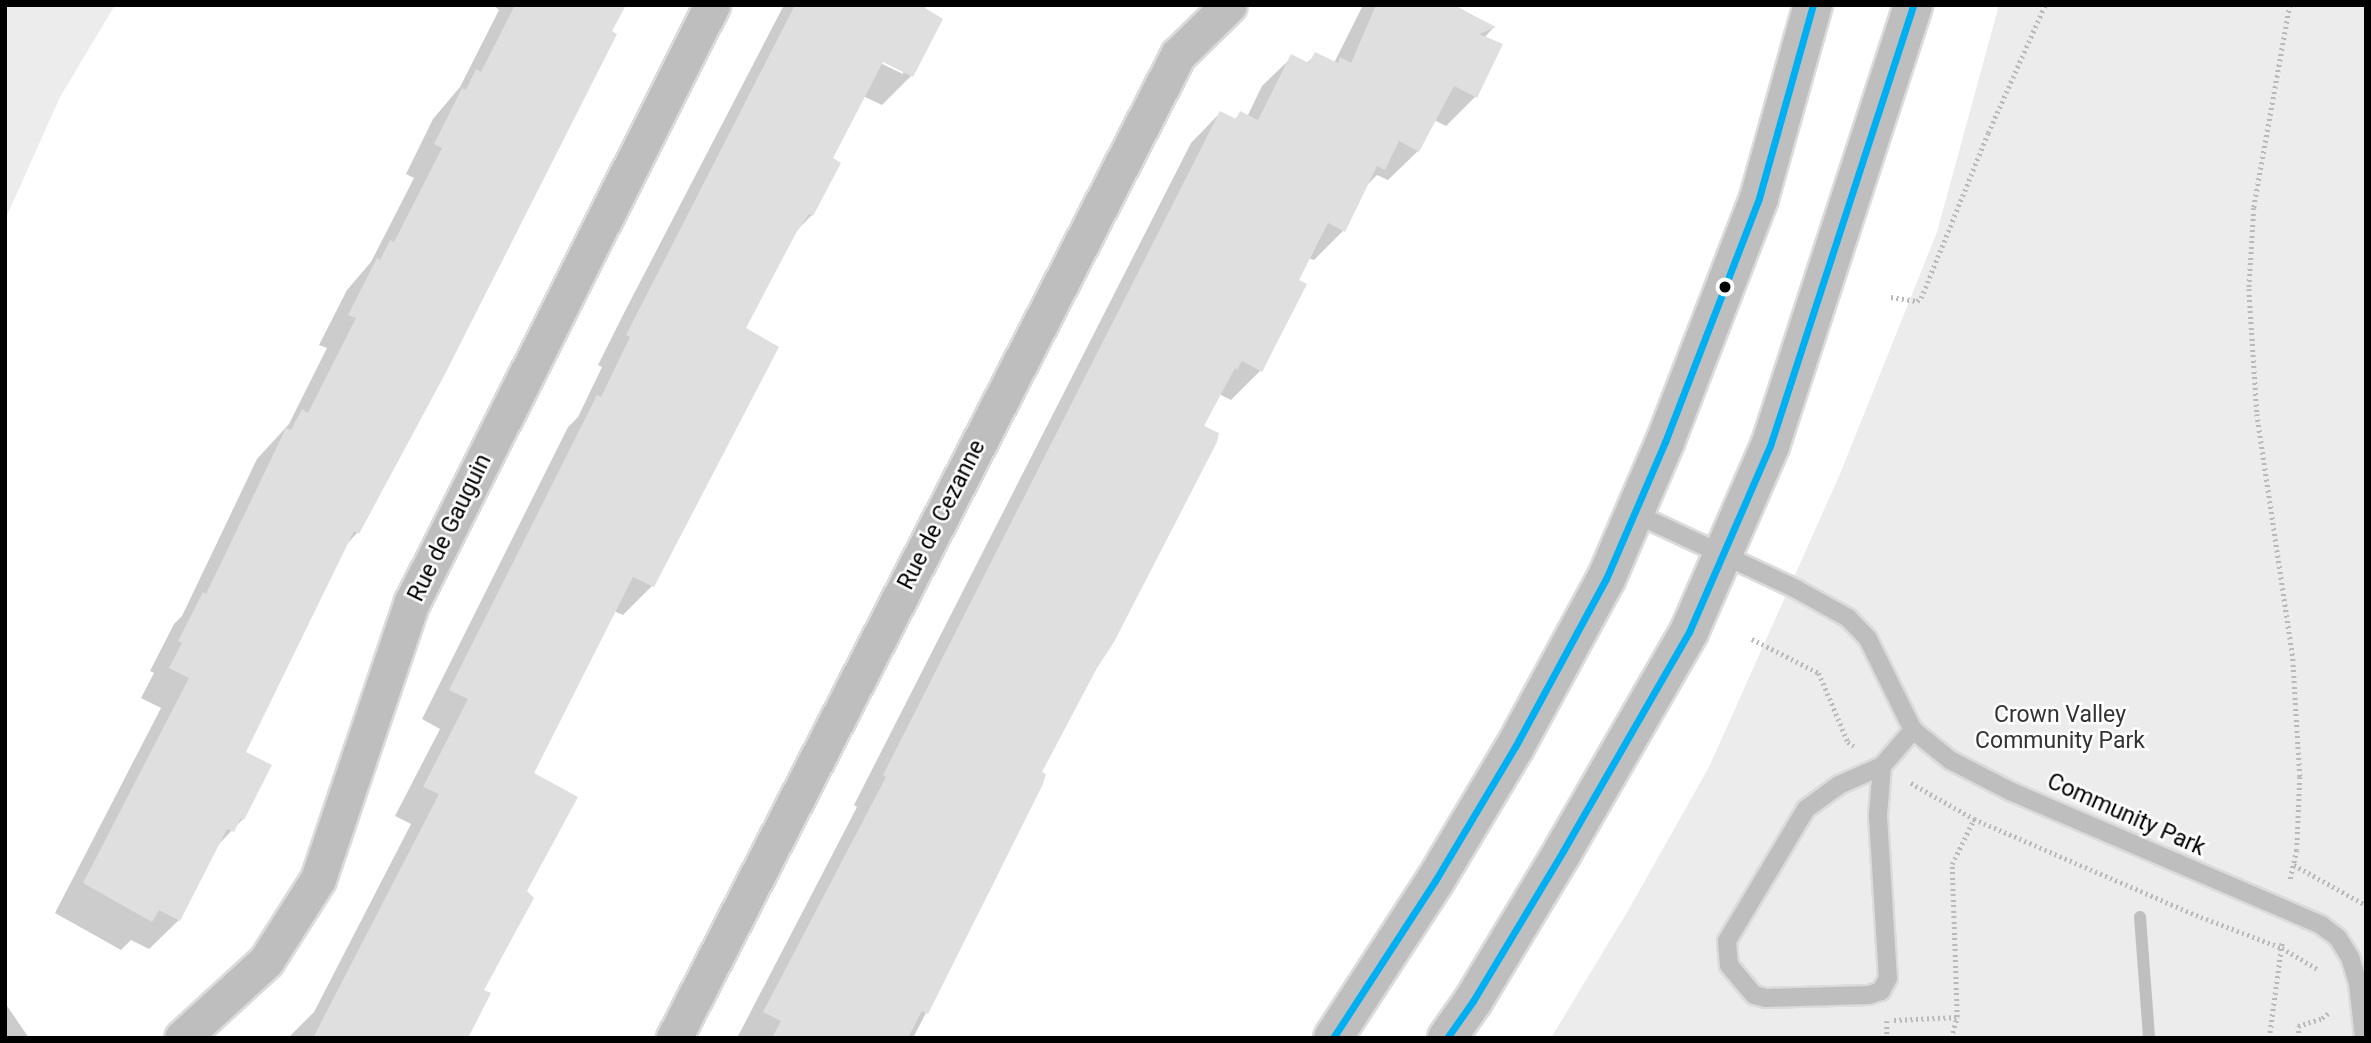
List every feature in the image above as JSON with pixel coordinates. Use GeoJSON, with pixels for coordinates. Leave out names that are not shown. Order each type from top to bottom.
{"type":"FeatureCollection","features":[{"type":"Feature","properties":{"kind":"main road"},"geometry":{"type":"LineString","coordinates":[[1333,1038],[1435,881],[1515,747],[1606,579],[1670,429],[1759,198],[1813,5]]}},
{"type":"Feature","properties":{"kind":"main road"},"geometry":{"type":"LineString","coordinates":[[1447,1038],[1473,1001],[1563,851],[1689,632],[1770,446],[1913,5]]}},
{"type":"Feature","properties":{"kind":"street","name":"Rue de Gauguin"},"geometry":{"type":"LineString","coordinates":[[183,1038],[265,961],[318,879],[412,602],[712,5]]}},
{"type":"Feature","properties":{"kind":"street","name":"Rue de Cezanne"},"geometry":{"type":"LineString","coordinates":[[674,1038],[1178,55],[1229,5]]}},
{"type":"Feature","properties":{"kind":"lane","name":"Community Park"},"geometry":{"type":"LineString","coordinates":[[1634,513],[1848,618],[1868,639],[1913,730],[1950,760],[2010,791],[2321,925],[2338,938],[2350,957],[2358,983],[2364,1038]]}},
{"type":"Feature","properties":{"kind":"lane"},"geometry":{"type":"LineString","coordinates":[[1882,766],[1878,816],[1888,978],[1881,991],[1869,995],[1766,998],[1754,995],[1729,965],[1727,941],[1807,809],[1839,785],[1882,766],[1913,730]]}},
{"type":"Feature","properties":{"kind":"path"},"geometry":{"type":"LineString","coordinates":[[1891,297],[1917,301],[1921,298],[1988,133],[2045,5]]}},
{"type":"Feature","properties":{"kind":"path"},"geometry":{"type":"LineString","coordinates":[[2290,5],[2254,208],[2249,289],[2257,414],[2293,659],[2300,777],[2297,849],[2291,874]]}},
{"type":"Feature","properties":{"kind":"path"},"geometry":{"type":"LineString","coordinates":[[1752,639],[1819,673],[1848,742],[1882,766],[1974,819],[2201,917],[2281,948],[2322,973]]}},
{"type":"Feature","properties":{"kind":"path"},"geometry":{"type":"LineString","coordinates":[[1951,1038],[1957,1017],[1952,864],[1974,819]]}},
{"type":"Feature","properties":{"kind":"path"},"geometry":{"type":"LineString","coordinates":[[2293,864],[2366,905]]}},
{"type":"Feature","properties":{"kind":"path"},"geometry":{"type":"LineString","coordinates":[[2269,1038],[2281,948]]}},
{"type":"Feature","properties":{"kind":"path"},"geometry":{"type":"LineString","coordinates":[[2299,1038],[2298,1026],[2322,1018],[2332,1006]]}},
{"type":"Feature","properties":{"kind":"path"},"geometry":{"type":"LineString","coordinates":[[1886,1021],[1957,1017]]}},
{"type":"Feature","properties":{"kind":"green space"},"geometry":{"type":"Polygon","coordinates":[[[5,5],[115,5],[60,97],[5,220],[5,5]]]}},
{"type":"Feature","properties":{"kind":"green space","name":"Crown Valley Community Park"},"geometry":{"type":"Polygon","coordinates":[[[1999,5],[2366,5],[2366,1038],[1551,1038],[1629,909],[1709,767],[1840,474],[1937,232],[1999,5]]]}},
{"type":"Feature","properties":{"kind":"building"},"geometry":{"type":"Polygon","coordinates":[[[515,5],[626,5],[612,31],[617,34],[445,374],[359,534],[354,531],[246,752],[272,765],[244,820],[241,818],[234,832],[227,829],[180,921],[159,910],[152,922],[83,883],[189,678],[169,668],[182,643],[178,641],[203,592],[206,594],[286,428],[291,430],[302,409],[308,413],[356,318],[348,315],[377,258],[380,260],[390,240],[394,242],[442,148],[434,144],[462,88],[466,90],[476,69],[481,72],[515,5]]]}},
{"type":"Feature","properties":{"kind":"building"},"geometry":{"type":"Polygon","coordinates":[[[795,5],[920,5],[943,19],[913,77],[883,62],[833,158],[841,163],[813,216],[809,214],[796,233],[746,328],[779,347],[654,587],[633,577],[534,773],[578,797],[527,891],[534,898],[484,990],[491,993],[468,1038],[313,1038],[439,794],[423,787],[468,699],[449,690],[597,395],[601,397],[630,337],[626,335],[795,5]]]}},
{"type":"Feature","properties":{"kind":"building"},"geometry":{"type":"Polygon","coordinates":[[[1376,5],[1453,5],[1496,27],[1479,34],[1503,44],[1477,98],[1454,86],[1419,152],[1399,141],[1385,170],[1377,166],[1345,232],[1328,223],[1299,280],[1307,284],[1262,372],[1242,361],[1237,370],[1235,368],[1204,426],[1219,433],[1217,442],[1114,642],[1097,668],[1042,772],[1046,774],[1043,784],[928,1014],[922,1011],[908,1038],[772,1038],[781,1021],[763,1012],[886,777],[883,775],[1220,111],[1236,119],[1240,111],[1258,120],[1291,54],[1309,63],[1315,52],[1338,63],[1340,57],[1351,63],[1376,5]]]}},
{"type":"Feature","properties":{"kind":"waterway"},"geometry":{"type":"LineString","coordinates":[[2140,917],[2149,1038]]}},
{"type":"Feature","properties":{"kind":"transit line"},"geometry":{"type":"LineString","coordinates":[[1333,1038],[1435,881],[1515,747],[1606,579],[1665,442],[1759,198],[1813,5]]}},
{"type":"Feature","properties":{"kind":"transit line"},"geometry":{"type":"LineString","coordinates":[[1447,1038],[1473,1001],[1563,851],[1689,632],[1770,446],[1913,5]]}}]}
